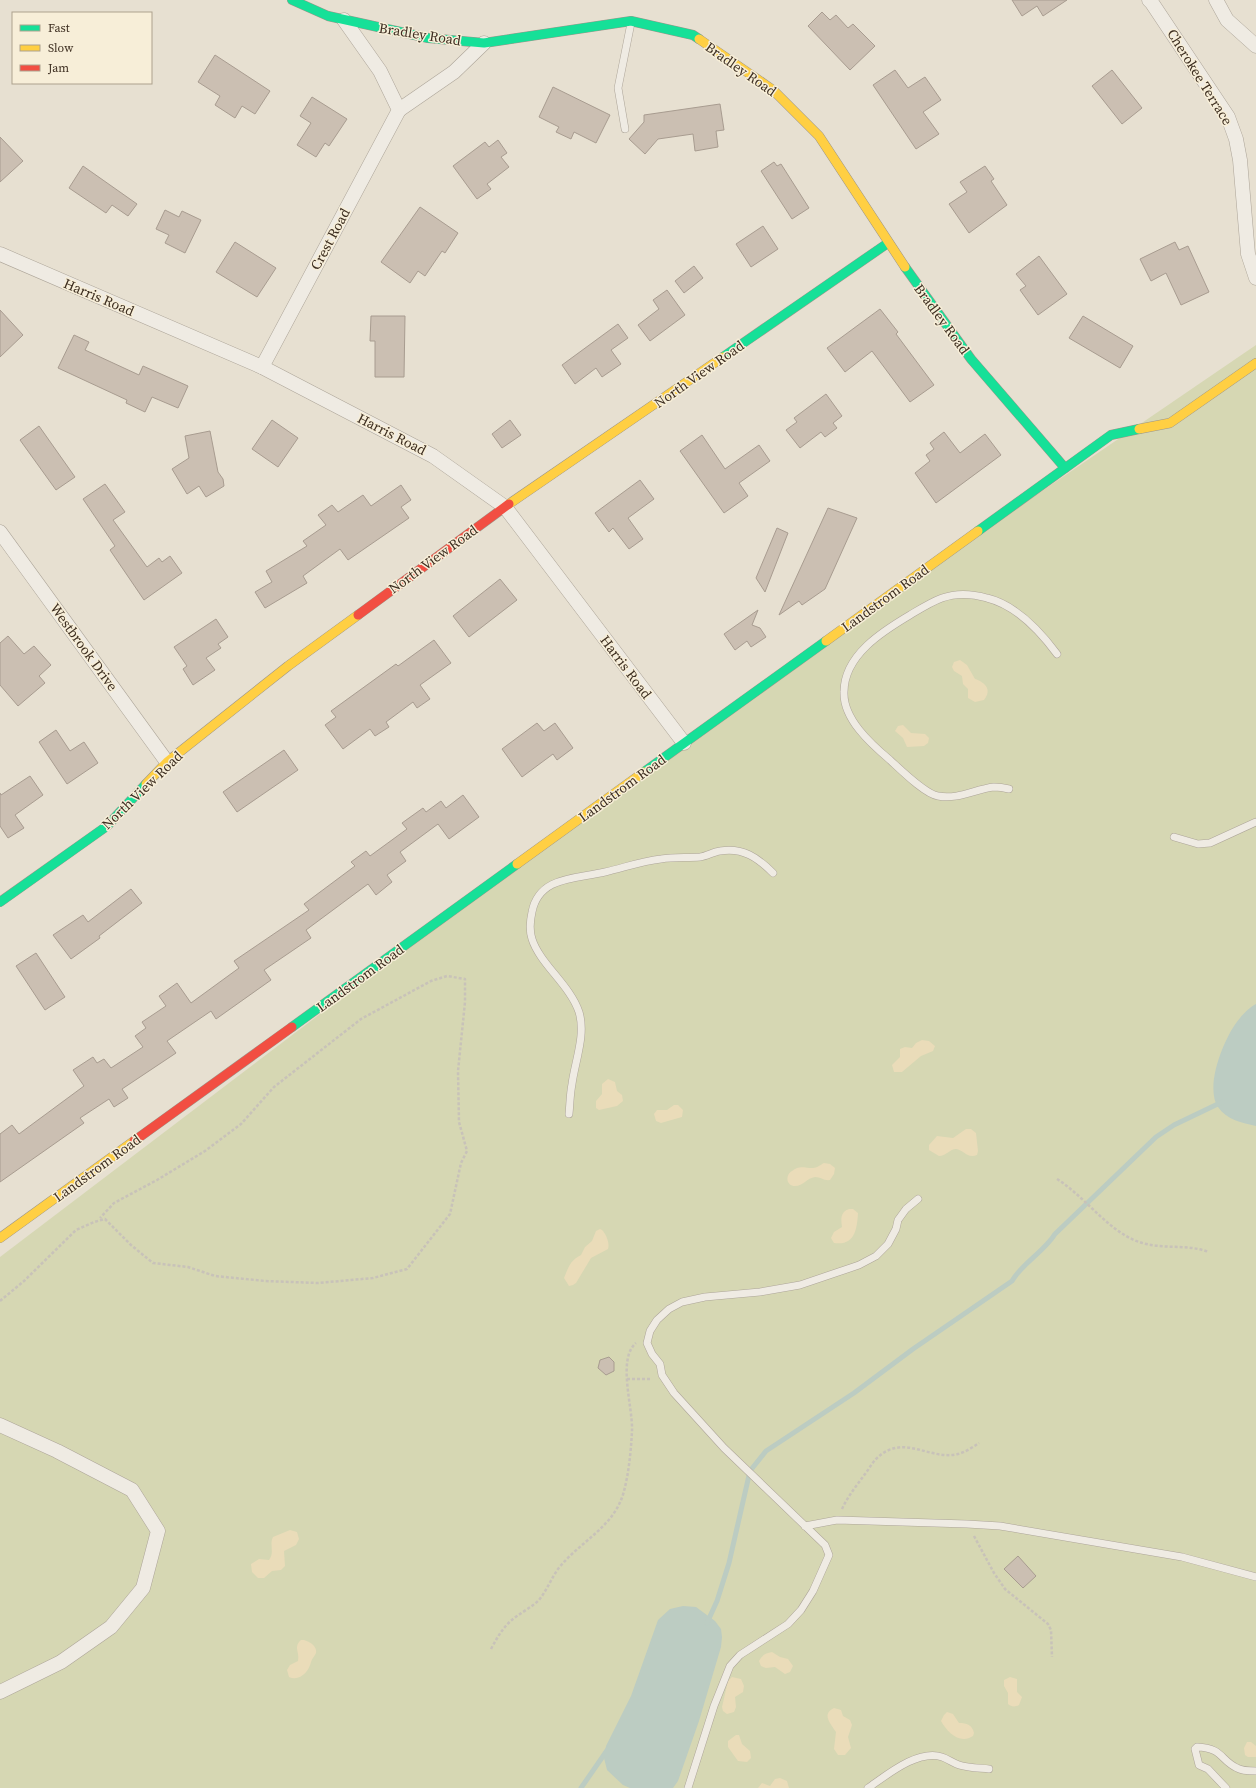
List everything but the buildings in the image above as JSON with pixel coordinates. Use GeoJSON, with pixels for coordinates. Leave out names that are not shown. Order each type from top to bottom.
{"type":"FeatureCollection","features":[{"type":"Feature","properties":{"kind":"street","name":"Bradley Road"},"geometry":{"type":"LineString","coordinates":[[292,0],[328,16],[428,38],[484,43],[632,21],[693,36],[773,90],[819,136],[888,243],[971,359],[1065,468]]}},
{"type":"Feature","properties":{"kind":"street","name":"Cherokee Terrace"},"geometry":{"type":"LineString","coordinates":[[1149,0],[1228,117],[1234,132],[1240,160],[1248,254],[1256,278]]}},
{"type":"Feature","properties":{"kind":"street"},"geometry":{"type":"LineString","coordinates":[[1216,0],[1227,20],[1256,46]]}},
{"type":"Feature","properties":{"kind":"street"},"geometry":{"type":"LineString","coordinates":[[344,20],[380,71],[399,110]]}},
{"type":"Feature","properties":{"kind":"street","name":"Crest Road"},"geometry":{"type":"LineString","coordinates":[[262,367],[399,110],[454,72],[484,43]]}},
{"type":"Feature","properties":{"kind":"street","name":"North View Road"},"geometry":{"type":"LineString","coordinates":[[0,902],[107,826],[167,762],[288,666],[505,507],[888,243]]}},
{"type":"Feature","properties":{"kind":"street","name":"Harris Road"},"geometry":{"type":"LineString","coordinates":[[0,254],[262,367],[433,456],[505,507],[684,743]]}},
{"type":"Feature","properties":{"kind":"street","name":"Landstrom Road"},"geometry":{"type":"LineString","coordinates":[[0,1238],[1111,435],[1170,423],[1256,363]]}},
{"type":"Feature","properties":{"kind":"street","name":"Westbrook Drive"},"geometry":{"type":"LineString","coordinates":[[2,540],[167,762]]}},
{"type":"Feature","properties":{"kind":"street"},"geometry":{"type":"LineString","coordinates":[[0,1425],[57,1451],[132,1490],[158,1531],[142,1588],[111,1627],[61,1662],[0,1692]]}},
{"type":"Feature","properties":{"kind":"lane"},"geometry":{"type":"LineString","coordinates":[[624,129],[618,88],[632,21]]}},
{"type":"Feature","properties":{"kind":"lane"},"geometry":{"type":"LineString","coordinates":[[1009,789],[996,787],[954,797],[937,796],[921,788],[880,752],[853,720],[846,707],[844,692],[846,682],[854,661],[872,640],[893,625],[926,606],[942,598],[954,595],[989,598],[1003,604],[1020,614],[1058,654]]}},
{"type":"Feature","properties":{"kind":"lane"},"geometry":{"type":"LineString","coordinates":[[1174,837],[1198,844],[1210,843],[1256,822]]}},
{"type":"Feature","properties":{"kind":"lane"},"geometry":{"type":"LineString","coordinates":[[569,1114],[580,1039],[580,1024],[578,1012],[572,998],[540,954],[532,938],[529,923],[532,908],[535,899],[542,890],[552,883],[565,879],[604,872],[656,859],[702,856],[721,851],[748,853],[759,859],[773,873]]}},
{"type":"Feature","properties":{"kind":"lane"},"geometry":{"type":"LineString","coordinates":[[688,1788],[714,1706],[730,1666],[740,1655],[788,1624],[801,1610],[813,1591],[829,1555],[825,1545],[724,1448],[674,1393],[662,1375],[660,1364],[652,1354],[647,1343],[650,1330],[657,1320],[669,1309],[682,1302],[706,1297],[760,1292],[800,1284],[859,1265],[876,1256],[888,1244],[896,1230],[898,1220],[906,1209],[918,1199]]}},
{"type":"Feature","properties":{"kind":"lane"},"geometry":{"type":"LineString","coordinates":[[806,1526],[837,1520],[1000,1526],[1182,1558],[1256,1577]]}},
{"type":"Feature","properties":{"kind":"lane"},"geometry":{"type":"LineString","coordinates":[[1226,1788],[1208,1769],[1199,1765],[1195,1754],[1195,1749],[1210,1749],[1220,1753],[1237,1768],[1256,1771]]}},
{"type":"Feature","properties":{"kind":"lane"},"geometry":{"type":"LineString","coordinates":[[868,1788],[899,1768],[922,1757],[943,1757],[960,1766],[989,1770]]}},
{"type":"Feature","properties":{"kind":"path"},"geometry":{"type":"LineString","coordinates":[[0,1301],[76,1230],[105,1219],[131,1245],[153,1263],[188,1267],[215,1276],[265,1281],[318,1283],[373,1278],[407,1269],[450,1214],[461,1163],[467,1151],[459,1122],[458,1071],[465,1002],[465,979],[447,976],[431,981],[361,1019],[274,1087],[241,1124],[205,1151],[157,1180],[114,1203],[100,1218]]}},
{"type":"Feature","properties":{"kind":"path"},"geometry":{"type":"LineString","coordinates":[[1057,1179],[1069,1187],[1120,1232],[1135,1240],[1149,1245],[1197,1248],[1210,1252]]}},
{"type":"Feature","properties":{"kind":"path"},"geometry":{"type":"LineString","coordinates":[[491,1649],[501,1630],[538,1600],[559,1569],[605,1525],[618,1508],[625,1485],[632,1430],[631,1402],[626,1369],[628,1353],[632,1346],[650,1330]]}},
{"type":"Feature","properties":{"kind":"path"},"geometry":{"type":"LineString","coordinates":[[627,1380],[653,1380],[662,1375]]}},
{"type":"Feature","properties":{"kind":"path"},"geometry":{"type":"LineString","coordinates":[[837,1520],[846,1500],[856,1486],[877,1459],[890,1449],[898,1446],[914,1447],[950,1455],[969,1450],[979,1443]]}},
{"type":"Feature","properties":{"kind":"path"},"geometry":{"type":"LineString","coordinates":[[967,1524],[994,1573],[1005,1589],[1048,1624],[1051,1630],[1052,1657]]}},
{"type":"Feature","properties":{"kind":"green space"},"geometry":{"type":"Polygon","coordinates":[[[1256,345],[1256,1788],[0,1788],[0,1257],[528,856],[1026,502],[1256,345]]]}},
{"type":"Feature","properties":{"kind":"sand"},"geometry":{"type":"Polygon","coordinates":[[[960,660],[967,665],[975,679],[986,686],[988,692],[984,700],[975,702],[968,698],[968,689],[963,684],[962,676],[954,671],[952,667],[954,662],[960,660]]]}},
{"type":"Feature","properties":{"kind":"sand"},"geometry":{"type":"Polygon","coordinates":[[[903,725],[911,733],[925,734],[929,738],[928,743],[924,746],[907,747],[903,738],[895,731],[898,726],[903,725]]]}},
{"type":"Feature","properties":{"kind":"sand"},"geometry":{"type":"Polygon","coordinates":[[[922,1040],[929,1041],[935,1046],[933,1051],[921,1056],[902,1072],[894,1072],[892,1065],[900,1057],[900,1049],[905,1047],[912,1048],[916,1043],[922,1040]]]}},
{"type":"Feature","properties":{"kind":"sand"},"geometry":{"type":"Polygon","coordinates":[[[608,1079],[615,1082],[617,1091],[622,1095],[623,1101],[617,1106],[599,1110],[596,1108],[596,1101],[602,1094],[602,1084],[608,1079]]]}},
{"type":"Feature","properties":{"kind":"sand"},"geometry":{"type":"Polygon","coordinates":[[[674,1105],[678,1105],[683,1110],[682,1117],[661,1123],[656,1121],[654,1114],[657,1110],[667,1110],[674,1105]]]}},
{"type":"Feature","properties":{"kind":"sand"},"geometry":{"type":"Polygon","coordinates":[[[966,1129],[971,1129],[976,1133],[977,1155],[971,1156],[956,1149],[939,1156],[929,1150],[929,1145],[937,1136],[953,1138],[966,1129]]]}},
{"type":"Feature","properties":{"kind":"sand"},"geometry":{"type":"Polygon","coordinates":[[[824,1163],[830,1164],[835,1168],[834,1174],[830,1180],[815,1177],[798,1186],[792,1186],[788,1182],[788,1175],[795,1169],[802,1167],[814,1168],[824,1163]]]}},
{"type":"Feature","properties":{"kind":"sand"},"geometry":{"type":"Polygon","coordinates":[[[849,1209],[853,1209],[858,1213],[854,1235],[846,1242],[834,1243],[831,1238],[834,1232],[842,1227],[841,1219],[844,1212],[849,1209]]]}},
{"type":"Feature","properties":{"kind":"sand"},"geometry":{"type":"Polygon","coordinates":[[[600,1229],[607,1239],[608,1249],[591,1258],[576,1283],[569,1286],[564,1278],[569,1267],[574,1259],[581,1255],[585,1247],[592,1241],[596,1231],[600,1229]]]}},
{"type":"Feature","properties":{"kind":"sand"},"geometry":{"type":"Polygon","coordinates":[[[290,1530],[297,1532],[299,1539],[296,1545],[284,1551],[285,1566],[281,1570],[272,1571],[264,1578],[258,1578],[252,1572],[251,1564],[259,1559],[269,1560],[272,1554],[273,1537],[290,1530]]]}},
{"type":"Feature","properties":{"kind":"sand"},"geometry":{"type":"Polygon","coordinates":[[[301,1640],[312,1644],[316,1650],[316,1653],[303,1675],[297,1678],[289,1677],[287,1670],[290,1665],[298,1661],[297,1645],[301,1640]]]}},
{"type":"Feature","properties":{"kind":"sand"},"geometry":{"type":"Polygon","coordinates":[[[772,1652],[780,1657],[788,1659],[793,1666],[790,1672],[785,1674],[775,1667],[766,1668],[761,1666],[759,1661],[761,1657],[772,1652]]]}},
{"type":"Feature","properties":{"kind":"sand"},"geometry":{"type":"Polygon","coordinates":[[[732,1677],[741,1679],[744,1686],[743,1692],[735,1697],[736,1707],[734,1712],[727,1714],[723,1711],[722,1707],[728,1681],[732,1677]]]}},
{"type":"Feature","properties":{"kind":"sand"},"geometry":{"type":"Polygon","coordinates":[[[1010,1677],[1017,1679],[1017,1692],[1022,1697],[1019,1705],[1016,1706],[1008,1704],[1008,1693],[1004,1686],[1004,1680],[1010,1677]]]}},
{"type":"Feature","properties":{"kind":"sand"},"geometry":{"type":"Polygon","coordinates":[[[834,1708],[841,1710],[843,1716],[850,1720],[852,1725],[848,1737],[851,1748],[845,1755],[838,1755],[834,1749],[836,1732],[828,1719],[828,1713],[834,1708]]]}},
{"type":"Feature","properties":{"kind":"sand"},"geometry":{"type":"Polygon","coordinates":[[[947,1712],[953,1714],[959,1723],[964,1723],[970,1726],[974,1733],[973,1736],[963,1739],[950,1733],[941,1721],[947,1712]]]}},
{"type":"Feature","properties":{"kind":"sand"},"geometry":{"type":"Polygon","coordinates":[[[736,1735],[739,1735],[742,1744],[750,1751],[751,1758],[747,1762],[738,1761],[728,1747],[728,1741],[736,1735]]]}},
{"type":"Feature","properties":{"kind":"sand"},"geometry":{"type":"Polygon","coordinates":[[[1247,1742],[1251,1742],[1256,1746],[1256,1757],[1248,1757],[1245,1755],[1244,1748],[1247,1742]]]}},
{"type":"Feature","properties":{"kind":"sand"},"geometry":{"type":"Polygon","coordinates":[[[780,1778],[787,1781],[789,1788],[758,1788],[762,1783],[770,1786],[775,1779],[780,1778]]]}},
{"type":"Feature","properties":{"kind":"shaded area"},"geometry":{"type":"Polygon","coordinates":[[[1256,1004],[1256,1126],[1245,1124],[1226,1115],[1218,1107],[1214,1098],[1213,1087],[1218,1061],[1228,1036],[1249,1008],[1256,1004]]]}},
{"type":"Feature","properties":{"kind":"shaded area"},"geometry":{"type":"Polygon","coordinates":[[[683,1606],[696,1607],[715,1621],[721,1629],[721,1647],[699,1721],[678,1781],[673,1788],[630,1788],[623,1785],[607,1770],[604,1758],[606,1746],[631,1696],[658,1620],[670,1609],[683,1606]]]}},
{"type":"Feature","properties":{"kind":"waterway"},"geometry":{"type":"LineString","coordinates":[[707,1623],[717,1601],[729,1563],[750,1471],[766,1451],[854,1393],[913,1349],[1012,1281],[1022,1268],[1055,1234],[1156,1137],[1174,1125],[1222,1102]]}},
{"type":"Feature","properties":{"kind":"waterway"},"geometry":{"type":"LineString","coordinates":[[581,1788],[608,1749]]}},
{"type":"Feature","properties":{"kind":"traffic: fast"},"geometry":{"type":"LineString","coordinates":[[292,0],[328,16],[428,38],[484,43],[631,21],[693,35],[699,39]]}},
{"type":"Feature","properties":{"kind":"traffic: fast"},"geometry":{"type":"LineString","coordinates":[[723,357],[888,243]]}},
{"type":"Feature","properties":{"kind":"traffic: fast"},"geometry":{"type":"LineString","coordinates":[[905,267],[971,359],[1065,468]]}},
{"type":"Feature","properties":{"kind":"traffic: fast"},"geometry":{"type":"LineString","coordinates":[[978,531],[1111,435],[1139,429]]}},
{"type":"Feature","properties":{"kind":"traffic: fast"},"geometry":{"type":"LineString","coordinates":[[644,772],[826,641]]}},
{"type":"Feature","properties":{"kind":"traffic: fast"},"geometry":{"type":"LineString","coordinates":[[0,902],[107,826],[146,784]]}},
{"type":"Feature","properties":{"kind":"traffic: fast"},"geometry":{"type":"LineString","coordinates":[[292,1027],[517,864]]}},
{"type":"Feature","properties":{"kind":"traffic: slow"},"geometry":{"type":"LineString","coordinates":[[699,39],[773,90],[819,136],[905,267]]}},
{"type":"Feature","properties":{"kind":"traffic: slow"},"geometry":{"type":"LineString","coordinates":[[509,504],[723,357]]}},
{"type":"Feature","properties":{"kind":"traffic: slow"},"geometry":{"type":"LineString","coordinates":[[1139,429],[1170,423],[1256,363]]}},
{"type":"Feature","properties":{"kind":"traffic: slow"},"geometry":{"type":"LineString","coordinates":[[826,641],[978,531]]}},
{"type":"Feature","properties":{"kind":"traffic: slow"},"geometry":{"type":"LineString","coordinates":[[146,784],[167,762],[288,666],[358,615]]}},
{"type":"Feature","properties":{"kind":"traffic: slow"},"geometry":{"type":"LineString","coordinates":[[517,864],[644,772]]}},
{"type":"Feature","properties":{"kind":"traffic: slow"},"geometry":{"type":"LineString","coordinates":[[0,1238],[134,1141]]}},
{"type":"Feature","properties":{"kind":"traffic: jam"},"geometry":{"type":"LineString","coordinates":[[358,615],[509,504]]}},
{"type":"Feature","properties":{"kind":"traffic: jam"},"geometry":{"type":"LineString","coordinates":[[134,1141],[292,1027]]}}]}
